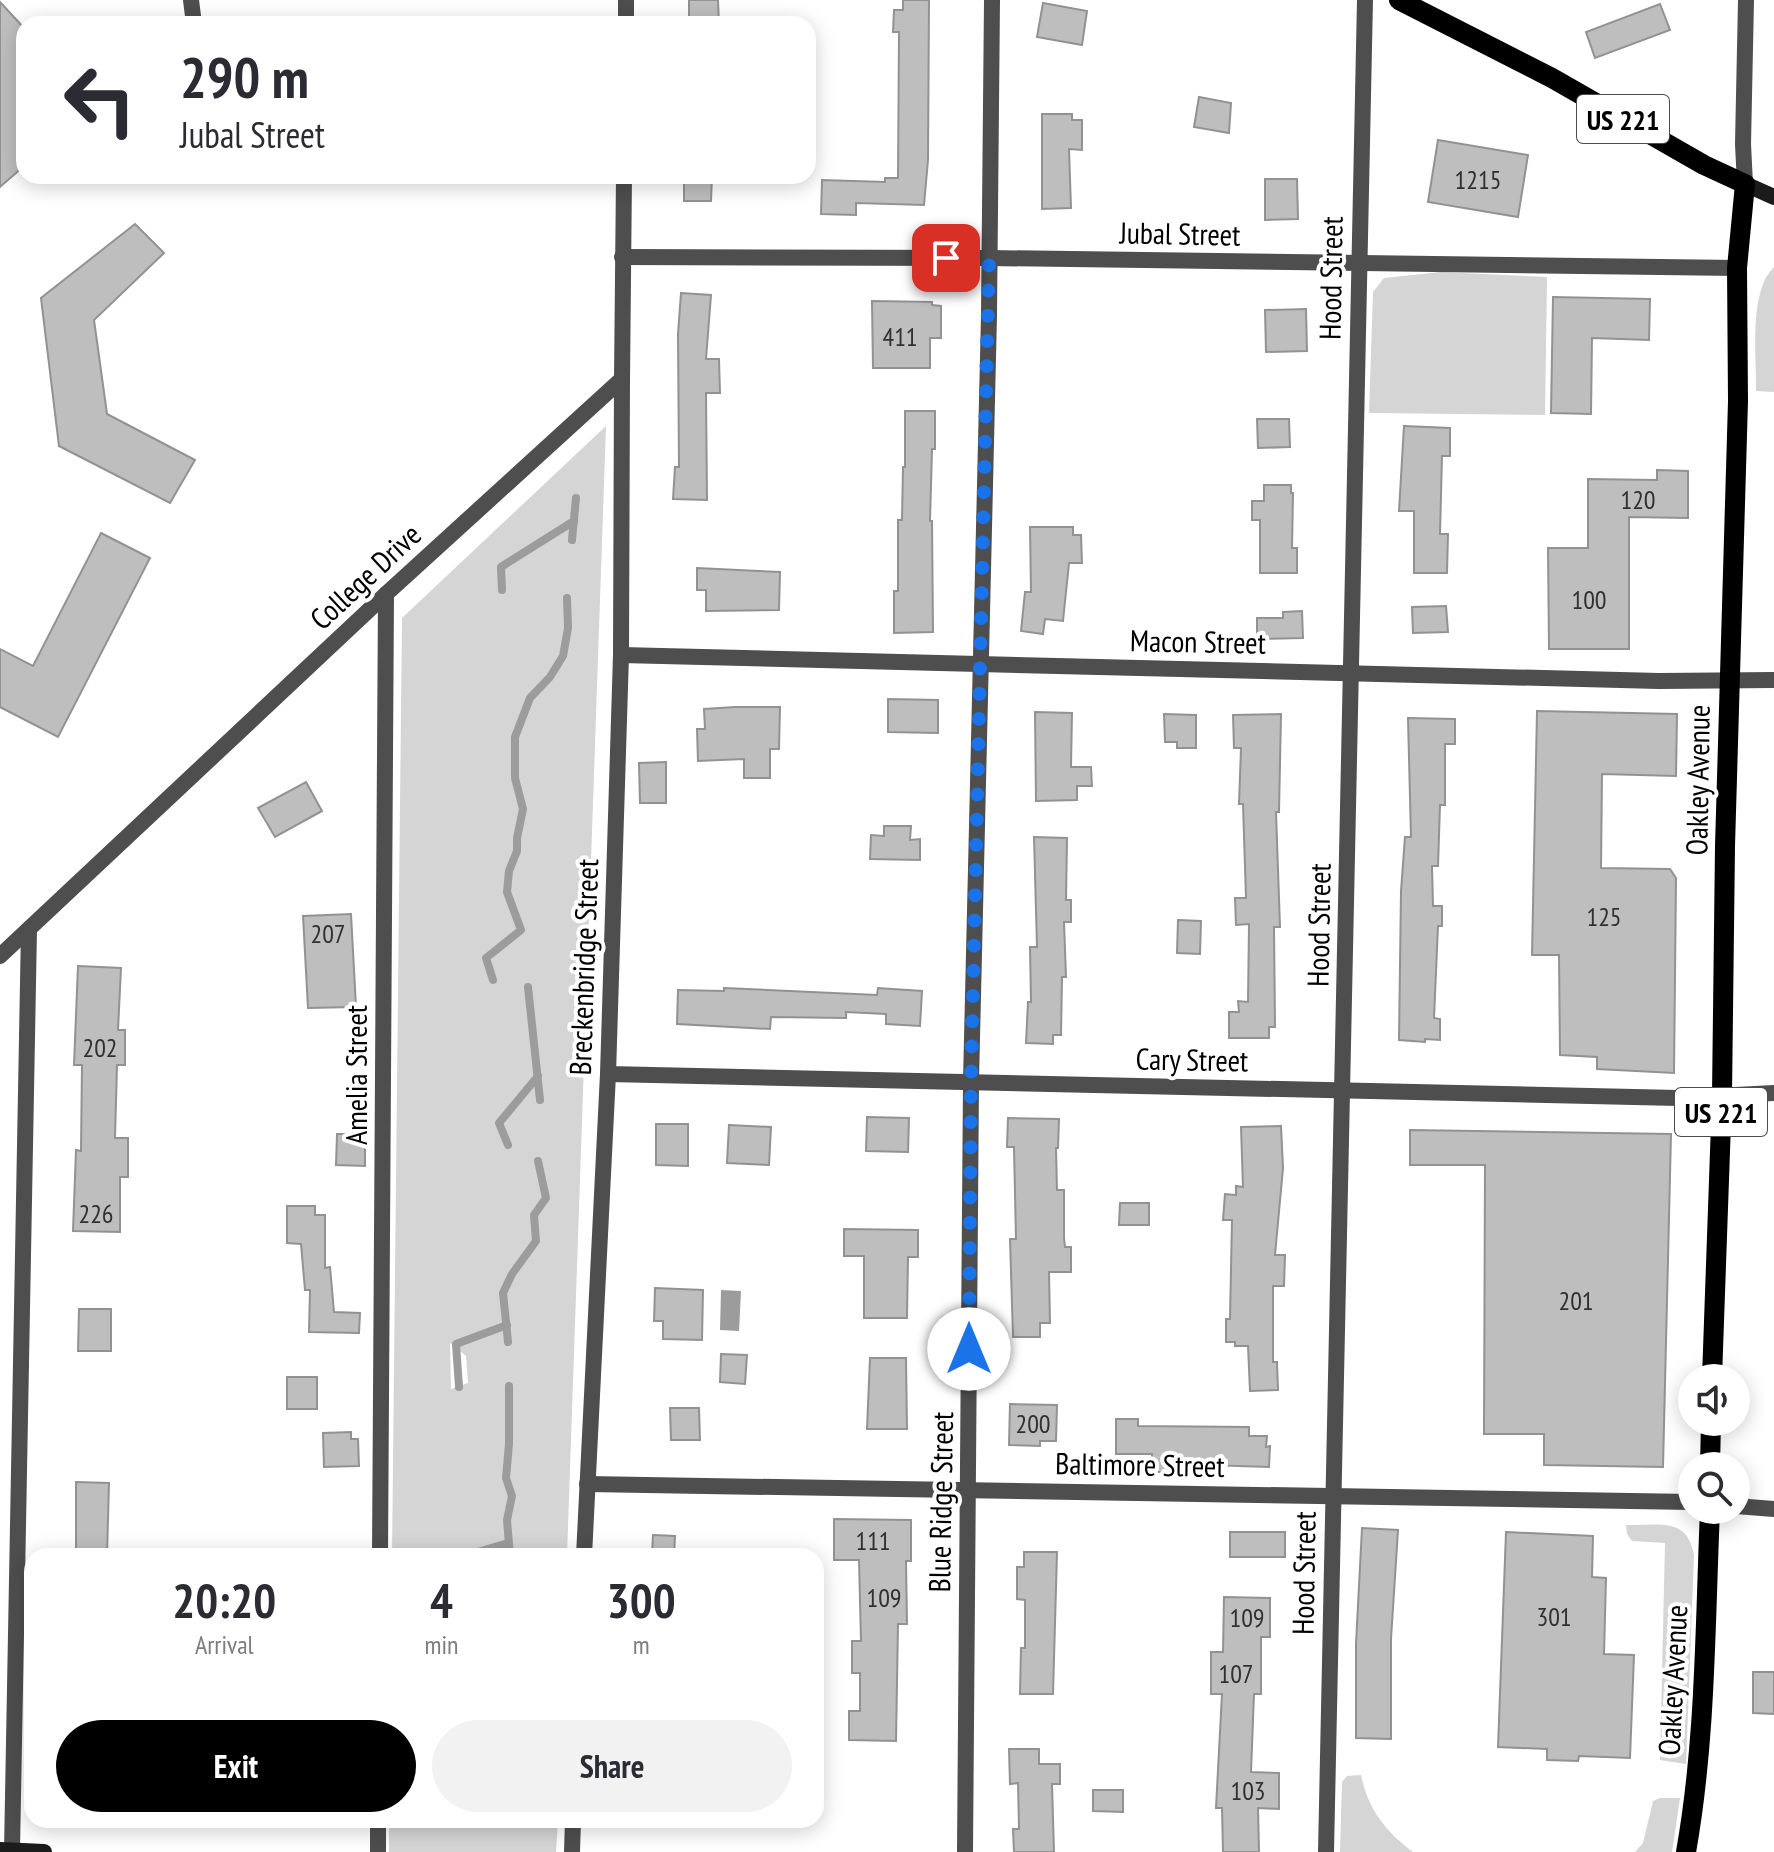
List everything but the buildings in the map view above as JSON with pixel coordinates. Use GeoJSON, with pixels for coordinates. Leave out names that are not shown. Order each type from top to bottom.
{"type":"FeatureCollection","features":[{"type":"Feature","properties":{"kind":"main road","name":"US 221"},"geometry":{"type":"LineString","coordinates":[[1399,0],[1552,78],[1704,165],[1745,184]]}},
{"type":"Feature","properties":{"kind":"main road","name":"Oakley Avenue"},"geometry":{"type":"LineString","coordinates":[[1712,1364],[1722,1095],[1737,416],[1737,268],[1745,184]]}},
{"type":"Feature","properties":{"kind":"main road","name":"Oakley Avenue"},"geometry":{"type":"LineString","coordinates":[[1686,1852],[1692,1827],[1700,1731],[1709,1524]]}},
{"type":"Feature","properties":{"kind":"street","name":"Blue Ridge Street"},"geometry":{"type":"LineString","coordinates":[[965,1852],[971,1081],[992,0]]}},
{"type":"Feature","properties":{"kind":"street","name":"Hood Street"},"geometry":{"type":"LineString","coordinates":[[1326,1852],[1365,0]]}},
{"type":"Feature","properties":{"kind":"street"},"geometry":{"type":"LineString","coordinates":[[1746,0],[1745,184],[1774,197]]}},
{"type":"Feature","properties":{"kind":"street"},"geometry":{"type":"LineString","coordinates":[[622,379],[624,184]]}},
{"type":"Feature","properties":{"kind":"street","name":"Jubal Street"},"geometry":{"type":"LineString","coordinates":[[622,257],[989,258],[1737,268]]}},
{"type":"Feature","properties":{"kind":"street","name":"College Drive"},"geometry":{"type":"LineString","coordinates":[[0,956],[386,594],[622,379]]}},
{"type":"Feature","properties":{"kind":"street","name":"Breckenbridge Street"},"geometry":{"type":"LineString","coordinates":[[584,1548],[608,1074],[621,655],[622,379]]}},
{"type":"Feature","properties":{"kind":"street","name":"Amelia Street"},"geometry":{"type":"LineString","coordinates":[[380,1548],[386,594]]}},
{"type":"Feature","properties":{"kind":"street","name":"Macon Street"},"geometry":{"type":"LineString","coordinates":[[621,655],[1659,681],[1774,680]]}},
{"type":"Feature","properties":{"kind":"street"},"geometry":{"type":"LineString","coordinates":[[29,929],[6,1850],[44,1852]]}},
{"type":"Feature","properties":{"kind":"street","name":"Cary Street"},"geometry":{"type":"LineString","coordinates":[[608,1074],[1678,1098],[1774,1093]]}},
{"type":"Feature","properties":{"kind":"street","name":"Baltimore Street"},"geometry":{"type":"LineString","coordinates":[[587,1484],[1678,1502]]}},
{"type":"Feature","properties":{"kind":"street"},"geometry":{"type":"LineString","coordinates":[[1750,1507],[1774,1509]]}},
{"type":"Feature","properties":{"kind":"street"},"geometry":{"type":"LineString","coordinates":[[378,1828],[378,1852]]}},
{"type":"Feature","properties":{"kind":"street"},"geometry":{"type":"LineString","coordinates":[[572,1852],[573,1828]]}},
{"type":"Feature","properties":{"kind":"shaded area"},"geometry":{"type":"Polygon","coordinates":[[[1774,267],[1774,392],[1756,391],[1757,308],[1760,292],[1774,267]]]}},
{"type":"Feature","properties":{"kind":"shaded area"},"geometry":{"type":"Polygon","coordinates":[[[1441,272],[1547,277],[1545,415],[1369,413],[1373,292],[1384,278],[1441,272]]]}},
{"type":"Feature","properties":{"kind":"shaded area"},"geometry":{"type":"Polygon","coordinates":[[[606,426],[567,1548],[392,1548],[402,618],[606,426]],[[450,1343],[451,1389],[468,1383],[466,1356],[450,1343]]]}},
{"type":"Feature","properties":{"kind":"shaded area"},"geometry":{"type":"Polygon","coordinates":[[[721,1290],[741,1291],[739,1331],[720,1330],[721,1290]]]}},
{"type":"Feature","properties":{"kind":"shaded area"},"geometry":{"type":"Polygon","coordinates":[[[1626,1525],[1660,1525],[1678,1529],[1685,1534],[1694,1555],[1686,1764],[1660,1760],[1665,1543],[1632,1541],[1626,1525]]]}},
{"type":"Feature","properties":{"kind":"shaded area"},"geometry":{"type":"Polygon","coordinates":[[[1361,1775],[1368,1798],[1379,1818],[1413,1852],[1340,1852],[1342,1782],[1347,1776],[1361,1775]]]}},
{"type":"Feature","properties":{"kind":"shaded area"},"geometry":{"type":"Polygon","coordinates":[[[1680,1798],[1672,1852],[1635,1852],[1643,1843],[1653,1801],[1680,1798]]]}},
{"type":"Feature","properties":{"kind":"shaded area"},"geometry":{"type":"Polygon","coordinates":[[[389,1828],[558,1828],[556,1852],[389,1852],[389,1828]]]}},
{"type":"Feature","properties":{"kind":"waterway"},"geometry":{"type":"LineString","coordinates":[[572,540],[576,498]]}},
{"type":"Feature","properties":{"kind":"waterway"},"geometry":{"type":"LineString","coordinates":[[502,590],[501,567],[574,521]]}},
{"type":"Feature","properties":{"kind":"waterway"},"geometry":{"type":"LineString","coordinates":[[493,980],[486,958],[521,930],[507,892],[523,809],[515,778],[515,737],[530,698],[550,677],[563,656],[568,628],[567,598]]}},
{"type":"Feature","properties":{"kind":"waterway"},"geometry":{"type":"LineString","coordinates":[[528,987],[540,1100]]}},
{"type":"Feature","properties":{"kind":"waterway"},"geometry":{"type":"LineString","coordinates":[[508,1145],[499,1123],[538,1076]]}},
{"type":"Feature","properties":{"kind":"waterway"},"geometry":{"type":"LineString","coordinates":[[508,1342],[503,1293],[512,1274],[536,1241],[534,1215],[546,1198],[538,1161]]}},
{"type":"Feature","properties":{"kind":"waterway"},"geometry":{"type":"LineString","coordinates":[[459,1387],[456,1344],[507,1325]]}},
{"type":"Feature","properties":{"kind":"waterway"},"geometry":{"type":"LineString","coordinates":[[509,1386],[506,1478],[512,1496],[507,1520],[509,1548]]}},
{"type":"Feature","properties":{"kind":"waterway"},"geometry":{"type":"LineString","coordinates":[[491,1548],[508,1543]]}},
{"type":"Feature","properties":{"kind":"route"},"geometry":{"type":"LineString","coordinates":[[946,258],[989,258],[971,1081],[969,1349]]}}]}
